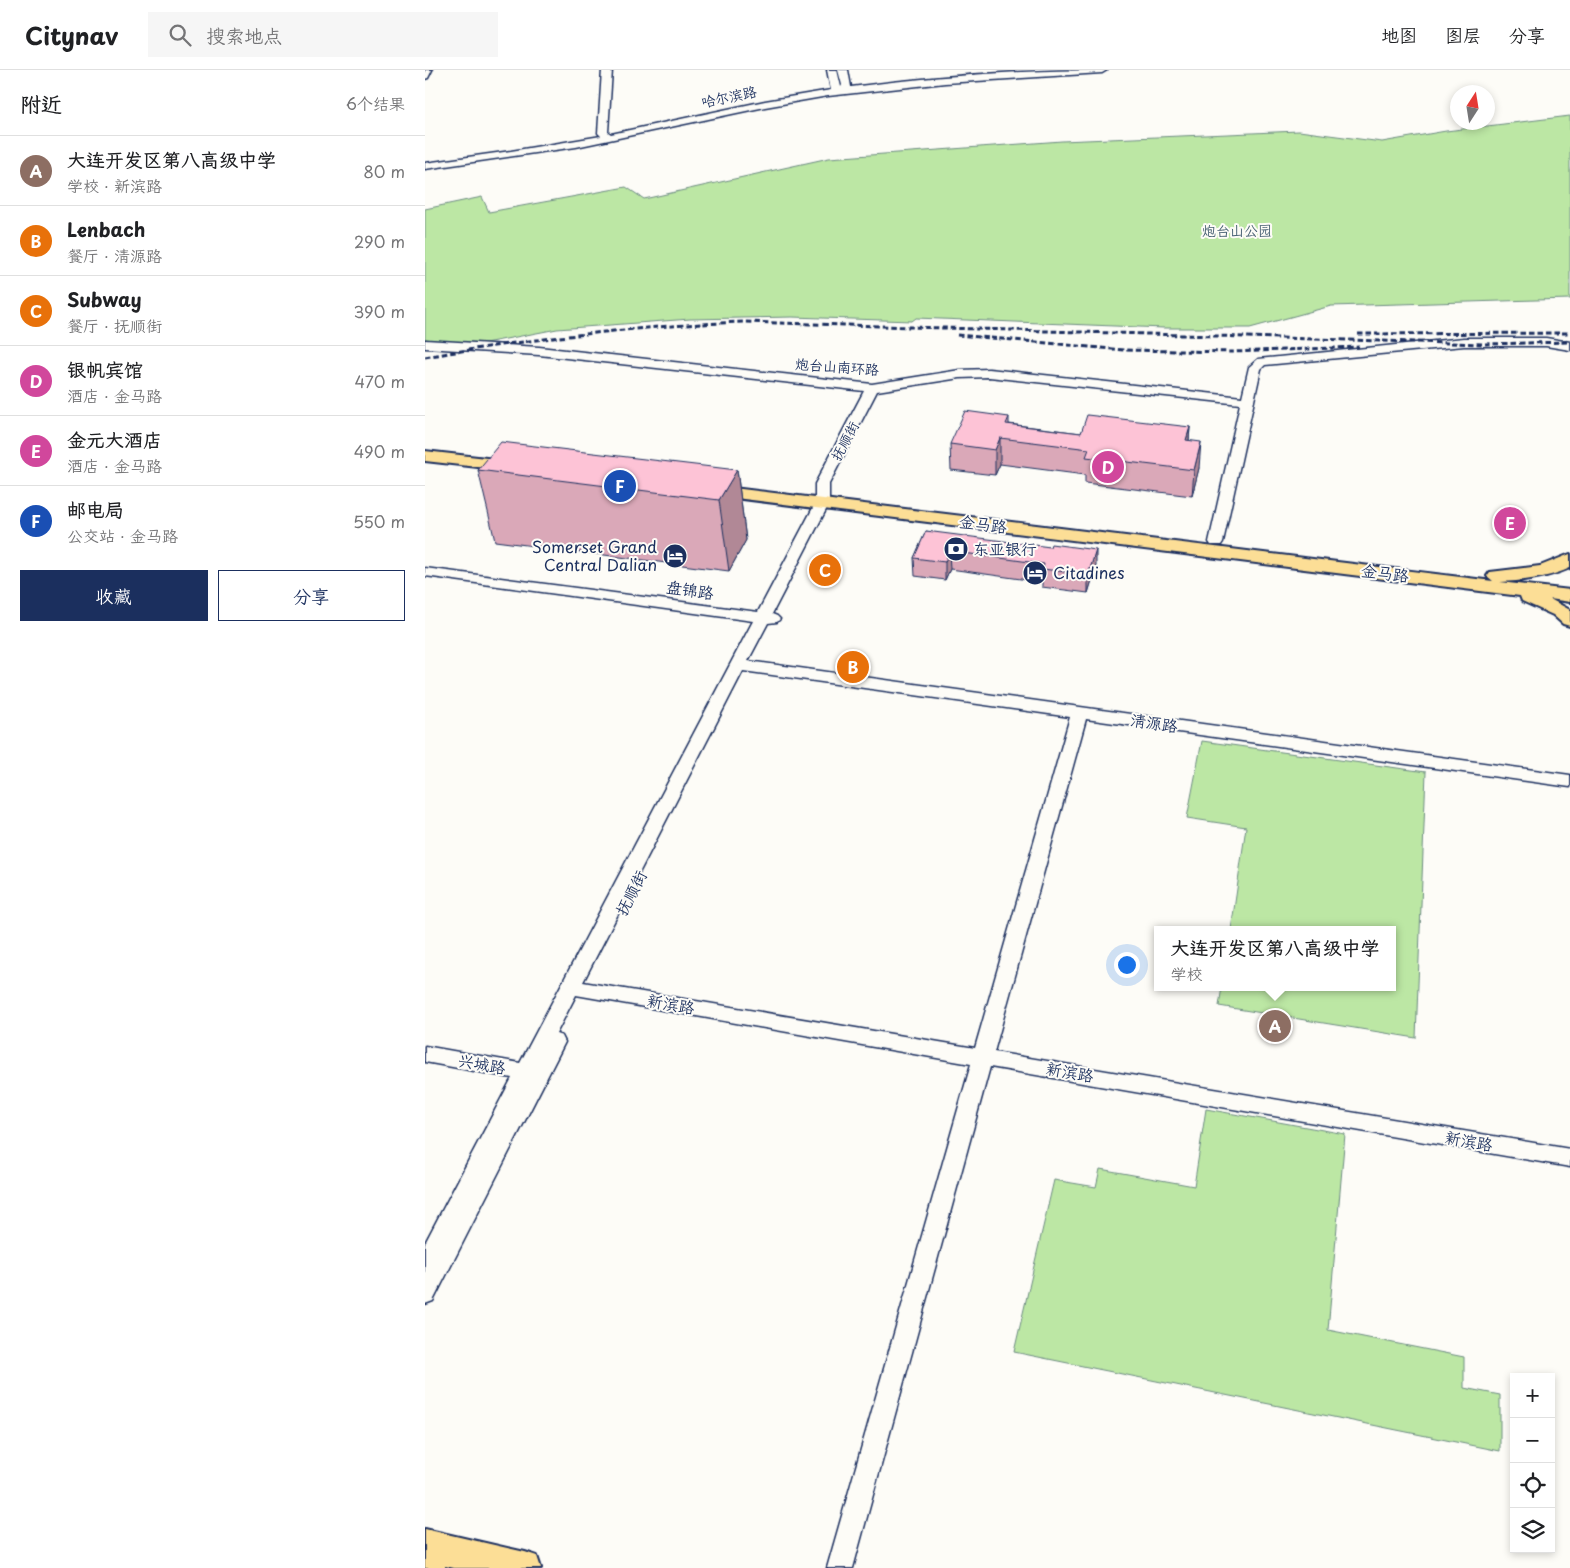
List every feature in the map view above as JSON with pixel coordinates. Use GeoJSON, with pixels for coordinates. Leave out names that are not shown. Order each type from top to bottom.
{"type":"FeatureCollection","features":[{"type":"Feature","properties":{"kind":"main road"},"geometry":{"type":"LineString","coordinates":[[425,446],[534,464],[425,456]]}},
{"type":"Feature","properties":{"kind":"main road","name":"金马路"},"geometry":{"type":"LineString","coordinates":[[696,484],[1493,581],[1570,585]]}},
{"type":"Feature","properties":{"kind":"main road","name":"金马路"},"geometry":{"type":"LineString","coordinates":[[825,501],[1216,542],[1493,581],[1570,596]]}},
{"type":"Feature","properties":{"kind":"main road"},"geometry":{"type":"LineString","coordinates":[[1493,581],[1541,572],[1558,567],[1570,560]]}},
{"type":"Feature","properties":{"kind":"main road"},"geometry":{"type":"LineString","coordinates":[[1493,581],[1542,601],[1560,611],[1570,620]]}},
{"type":"Feature","properties":{"kind":"main road"},"geometry":{"type":"LineString","coordinates":[[425,1545],[521,1567]]}},
{"type":"Feature","properties":{"kind":"main road"},"geometry":{"type":"LineString","coordinates":[[425,1567],[429,1568]]}},
{"type":"Feature","properties":{"kind":"street"},"geometry":{"type":"LineString","coordinates":[[425,76],[426,70]]}},
{"type":"Feature","properties":{"kind":"street"},"geometry":{"type":"LineString","coordinates":[[605,135],[607,70]]}},
{"type":"Feature","properties":{"kind":"street"},"geometry":{"type":"LineString","coordinates":[[832,70],[841,88]]}},
{"type":"Feature","properties":{"kind":"street"},"geometry":{"type":"LineString","coordinates":[[841,88],[843,70]]}},
{"type":"Feature","properties":{"kind":"street","name":"哈尔滨路"},"geometry":{"type":"LineString","coordinates":[[425,166],[519,153],[756,101],[937,76],[1026,70]]}},
{"type":"Feature","properties":{"kind":"street","name":"哈尔滨路"},"geometry":{"type":"LineString","coordinates":[[841,88],[1101,70]]}},
{"type":"Feature","properties":{"kind":"street","name":"哈尔滨路"},"geometry":{"type":"LineString","coordinates":[[425,161],[605,135]]}},
{"type":"Feature","properties":{"kind":"street"},"geometry":{"type":"LineString","coordinates":[[1216,542],[1255,366],[1262,362],[1465,342],[1546,342],[1570,346]]}},
{"type":"Feature","properties":{"kind":"street","name":"炮台山南环路"},"geometry":{"type":"LineString","coordinates":[[425,344],[539,351],[872,388],[959,374],[989,373],[1247,401]]}},
{"type":"Feature","properties":{"kind":"street","name":"抚顺街"},"geometry":{"type":"LineString","coordinates":[[425,1294],[532,1073],[768,618],[825,501],[822,484],[872,388]]}},
{"type":"Feature","properties":{"kind":"street","name":"盘锦路"},"geometry":{"type":"LineString","coordinates":[[425,572],[768,618]]}},
{"type":"Feature","properties":{"kind":"street","name":"清源路"},"geometry":{"type":"LineString","coordinates":[[743,666],[1570,781]]}},
{"type":"Feature","properties":{"kind":"street"},"geometry":{"type":"LineString","coordinates":[[840,1568],[1079,713]]}},
{"type":"Feature","properties":{"kind":"street","name":"新滨路"},"geometry":{"type":"LineString","coordinates":[[576,988],[1570,1158]]}},
{"type":"Feature","properties":{"kind":"street","name":"兴城路"},"geometry":{"type":"LineString","coordinates":[[425,1054],[532,1073]]}},
{"type":"Feature","properties":{"kind":"street","name":"抚顺街"},"geometry":{"type":"LineString","coordinates":[[425,1265],[532,1073]]}},
{"type":"Feature","properties":{"kind":"green space","name":"炮台山公园"},"geometry":{"type":"Polygon","coordinates":[[[1570,116],[1570,299],[1331,306],[1250,328],[1164,328],[916,318],[912,321],[792,317],[690,319],[557,329],[475,345],[425,339],[425,209],[482,197],[489,212],[626,187],[644,199],[829,158],[1062,141],[1299,131],[1382,142],[1454,130],[1495,130],[1495,125],[1570,116]]]}},
{"type":"Feature","properties":{"kind":"green space"},"geometry":{"type":"Polygon","coordinates":[[[1202,741],[1426,772],[1416,1038],[1219,1006],[1221,991],[1396,991],[1396,926],[1232,926],[1246,827],[1187,818],[1202,741]]]}},
{"type":"Feature","properties":{"kind":"green space"},"geometry":{"type":"Polygon","coordinates":[[[1206,1109],[1345,1134],[1328,1330],[1464,1357],[1464,1388],[1500,1395],[1500,1451],[1014,1352],[1054,1180],[1096,1187],[1100,1169],[1194,1186],[1206,1109]]]}},
{"type":"Feature","properties":{"kind":"building"},"geometry":{"type":"Polygon","coordinates":[[[965,411],[1009,417],[1006,424],[1081,433],[1087,415],[1190,427],[1186,440],[1201,442],[1194,470],[1086,457],[1089,449],[1000,438],[995,450],[950,444],[965,411]]]}},
{"type":"Feature","properties":{"kind":"building"},"geometry":{"type":"Polygon","coordinates":[[[501,442],[737,470],[719,500],[478,470],[501,442]]]}},
{"type":"Feature","properties":{"kind":"building"},"geometry":{"type":"Polygon","coordinates":[[[926,531],[1050,547],[1051,544],[1096,550],[1088,575],[1043,569],[1044,564],[949,551],[945,562],[914,558],[926,531]]]}},
{"type":"Feature","properties":{"kind":"railway"},"geometry":{"type":"LineString","coordinates":[[425,357],[504,344],[584,334],[743,322],[1484,344],[1570,342]]}},
{"type":"Feature","properties":{"kind":"railway"},"geometry":{"type":"LineString","coordinates":[[1358,334],[1570,333]]}},
{"type":"Feature","properties":{"kind":"railway"},"geometry":{"type":"LineString","coordinates":[[957,335],[1124,350],[1233,352],[1359,347]]}},
{"type":"Feature","properties":{"kind":"place","name":"银帆宾馆"},"geometry":{"type":"Point","coordinates":[1108,467]}},
{"type":"Feature","properties":{"kind":"place","name":"邮电局"},"geometry":{"type":"Point","coordinates":[620,486]}},
{"type":"Feature","properties":{"kind":"place","name":"金元大酒店"},"geometry":{"type":"Point","coordinates":[1510,523]}},
{"type":"Feature","properties":{"kind":"place","name":"东亚银行"},"geometry":{"type":"Point","coordinates":[956,549]}},
{"type":"Feature","properties":{"kind":"place","name":"Somerset Grand Central Dalian"},"geometry":{"type":"Point","coordinates":[675,556]}},
{"type":"Feature","properties":{"kind":"place","name":"Subway"},"geometry":{"type":"Point","coordinates":[825,570]}},
{"type":"Feature","properties":{"kind":"place","name":"Citadines"},"geometry":{"type":"Point","coordinates":[1035,573]}},
{"type":"Feature","properties":{"kind":"place","name":"Lenbach"},"geometry":{"type":"Point","coordinates":[853,667]}},
{"type":"Feature","properties":{"kind":"place","name":"大连开发区第八高级中学"},"geometry":{"type":"Point","coordinates":[1275,1026]}}]}
